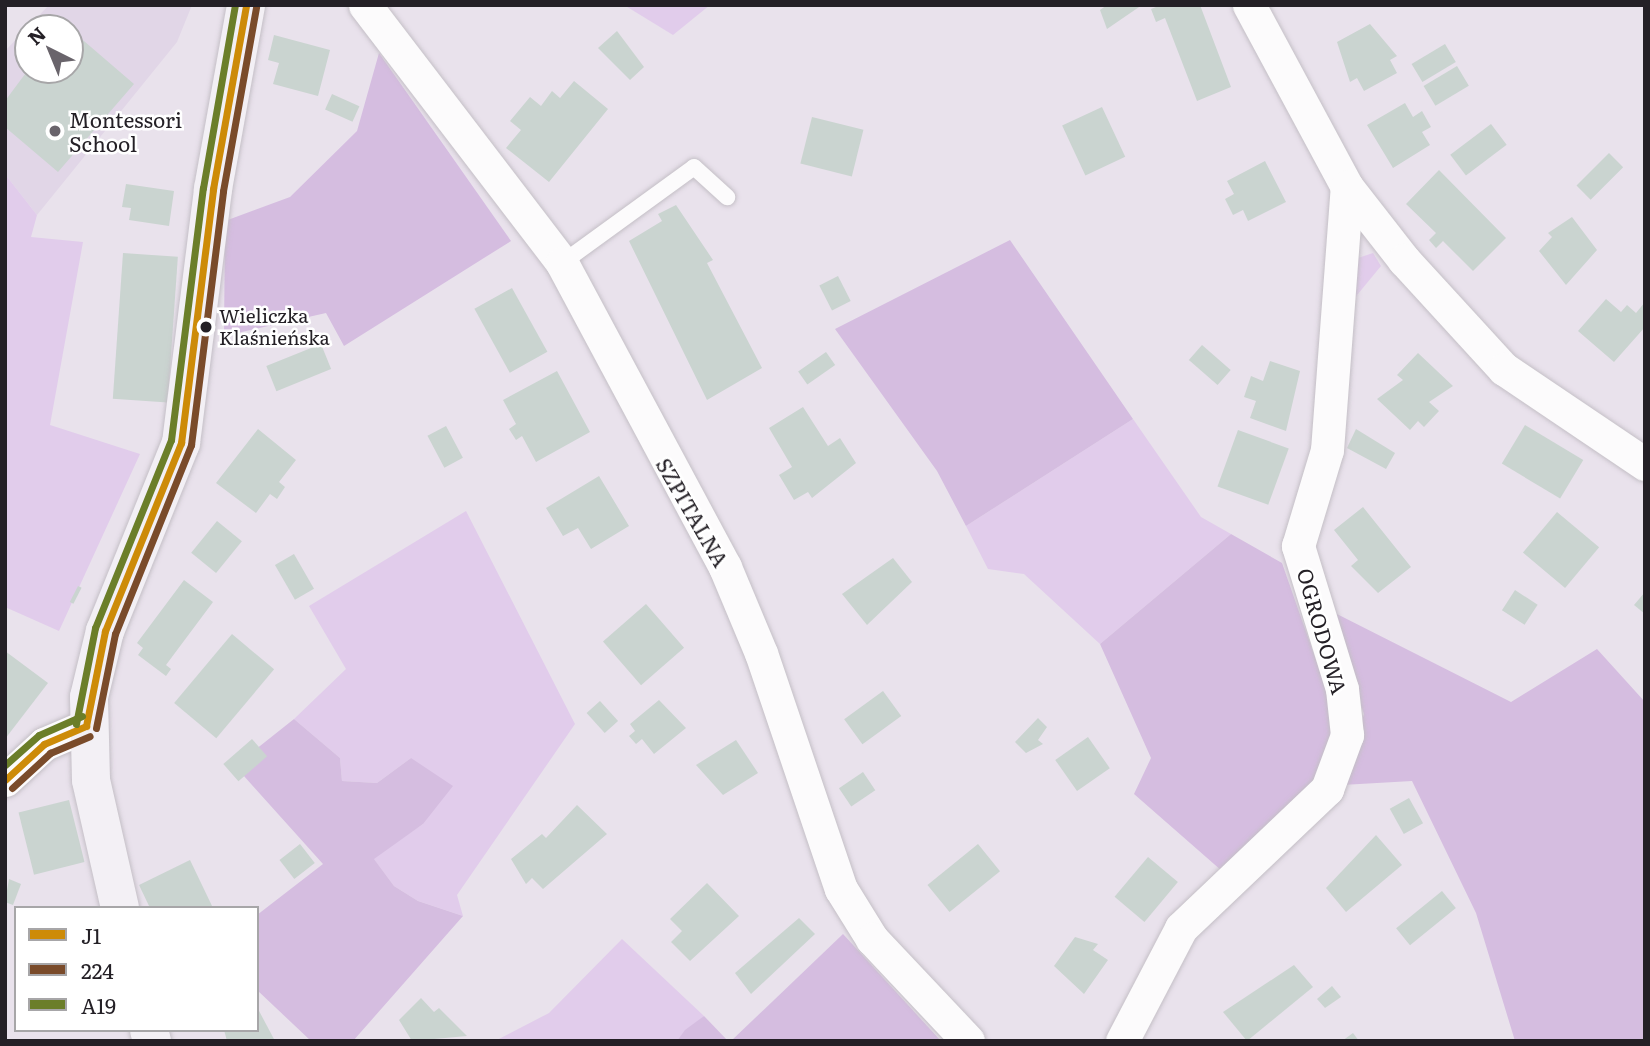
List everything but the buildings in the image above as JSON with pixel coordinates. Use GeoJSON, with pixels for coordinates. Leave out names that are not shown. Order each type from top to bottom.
{"type":"FeatureCollection","features":[{"type":"Feature","properties":{"kind":"street"},"geometry":{"type":"LineString","coordinates":[[120,906],[91,780],[86,726],[105,631],[181,443],[213,189],[246,5]]}},
{"type":"Feature","properties":{"kind":"street","name":"SZPITALNA"},"geometry":{"type":"LineString","coordinates":[[365,5],[562,263],[725,568],[761,653],[841,889],[872,939],[968,1041]]}},
{"type":"Feature","properties":{"kind":"street"},"geometry":{"type":"LineString","coordinates":[[1249,5],[1347,187],[1504,369],[1645,464]]}},
{"type":"Feature","properties":{"kind":"street","name":"OGRODOWA"},"geometry":{"type":"LineString","coordinates":[[1122,1041],[1181,928],[1327,789],[1347,736],[1342,689],[1298,546],[1327,450],[1347,187]]}},
{"type":"Feature","properties":{"kind":"street"},"geometry":{"type":"LineString","coordinates":[[5,780],[44,744],[86,726]]}},
{"type":"Feature","properties":{"kind":"lane"},"geometry":{"type":"LineString","coordinates":[[562,263],[694,167],[727,197]]}},
{"type":"Feature","properties":{"kind":"shaded area","name":"Montessori School"},"geometry":{"type":"Polygon","coordinates":[[[49,5],[192,5],[177,42],[37,215],[5,174],[5,51],[14,42],[14,84],[84,84],[84,14],[40,14],[49,5]]]}},
{"type":"Feature","properties":{"kind":"shaded area"},"geometry":{"type":"Polygon","coordinates":[[[624,5],[710,5],[673,35],[624,5]]]}},
{"type":"Feature","properties":{"kind":"shaded area"},"geometry":{"type":"Polygon","coordinates":[[[379,53],[511,241],[344,346],[326,313],[224,336],[225,221],[290,197],[357,131],[379,53]]]}},
{"type":"Feature","properties":{"kind":"shaded area"},"geometry":{"type":"Polygon","coordinates":[[[5,174],[37,215],[31,237],[83,242],[50,425],[140,454],[59,631],[5,607],[5,174]]]}},
{"type":"Feature","properties":{"kind":"shaded area"},"geometry":{"type":"Polygon","coordinates":[[[1010,240],[1133,419],[966,526],[937,471],[835,329],[1010,240]]]}},
{"type":"Feature","properties":{"kind":"shaded area"},"geometry":{"type":"Polygon","coordinates":[[[1373,253],[1381,266],[1348,306],[1355,259],[1373,253]]]}},
{"type":"Feature","properties":{"kind":"shaded area"},"geometry":{"type":"Polygon","coordinates":[[[1133,419],[1201,517],[1231,534],[1100,644],[1024,574],[988,569],[966,526],[1133,419]]]}},
{"type":"Feature","properties":{"kind":"shaded area"},"geometry":{"type":"Polygon","coordinates":[[[466,511],[575,724],[457,895],[463,916],[418,901],[394,886],[373,858],[423,824],[411,758],[377,783],[342,781],[340,758],[294,719],[346,669],[309,606],[466,511]]]}},
{"type":"Feature","properties":{"kind":"shaded area"},"geometry":{"type":"Polygon","coordinates":[[[1231,534],[1282,563],[1339,726],[1315,780],[1222,871],[1134,794],[1151,758],[1100,644],[1231,534]]]}},
{"type":"Feature","properties":{"kind":"shaded area"},"geometry":{"type":"Polygon","coordinates":[[[1327,609],[1511,702],[1597,649],[1645,702],[1645,1041],[1515,1041],[1476,913],[1412,781],[1342,785],[1364,714],[1327,609]]]}},
{"type":"Feature","properties":{"kind":"shaded area"},"geometry":{"type":"Polygon","coordinates":[[[294,719],[340,758],[342,781],[377,783],[411,758],[453,786],[423,824],[374,859],[394,886],[418,901],[463,916],[353,1041],[311,1041],[259,992],[259,913],[323,864],[235,766],[294,719]]]}},
{"type":"Feature","properties":{"kind":"shaded area"},"geometry":{"type":"Polygon","coordinates":[[[843,934],[941,1041],[731,1041],[843,934]]]}},
{"type":"Feature","properties":{"kind":"shaded area"},"geometry":{"type":"Polygon","coordinates":[[[622,939],[704,1016],[677,1041],[495,1041],[549,1013],[622,939]]]}},
{"type":"Feature","properties":{"kind":"shaded area"},"geometry":{"type":"Polygon","coordinates":[[[704,1016],[728,1041],[677,1041],[685,1030],[704,1016]]]}},
{"type":"Feature","properties":{"kind":"transit line","name":"A19"},"geometry":{"type":"LineString","coordinates":[[76,724],[95,628],[171,440],[203,188],[235,5]]}},
{"type":"Feature","properties":{"kind":"transit line","name":"J1"},"geometry":{"type":"LineString","coordinates":[[86,726],[105,631],[181,443],[213,189],[246,5]]}},
{"type":"Feature","properties":{"kind":"transit line","name":"224"},"geometry":{"type":"LineString","coordinates":[[96,728],[115,634],[191,445],[223,191],[256,7]]}},
{"type":"Feature","properties":{"kind":"transit line","name":"A19"},"geometry":{"type":"LineString","coordinates":[[5,765],[39,735],[82,716]]}},
{"type":"Feature","properties":{"kind":"transit line","name":"J1"},"geometry":{"type":"LineString","coordinates":[[5,780],[44,744],[86,726]]}},
{"type":"Feature","properties":{"kind":"transit line","name":"224"},"geometry":{"type":"LineString","coordinates":[[12,788],[50,753],[90,736]]}},
{"type":"Feature","properties":{"kind":"place","name":"Montessori School"},"geometry":{"type":"Point","coordinates":[55,131]}},
{"type":"Feature","properties":{"kind":"place","name":"Wieliczka Klaśnieńska"},"geometry":{"type":"Point","coordinates":[206,327]}}]}
